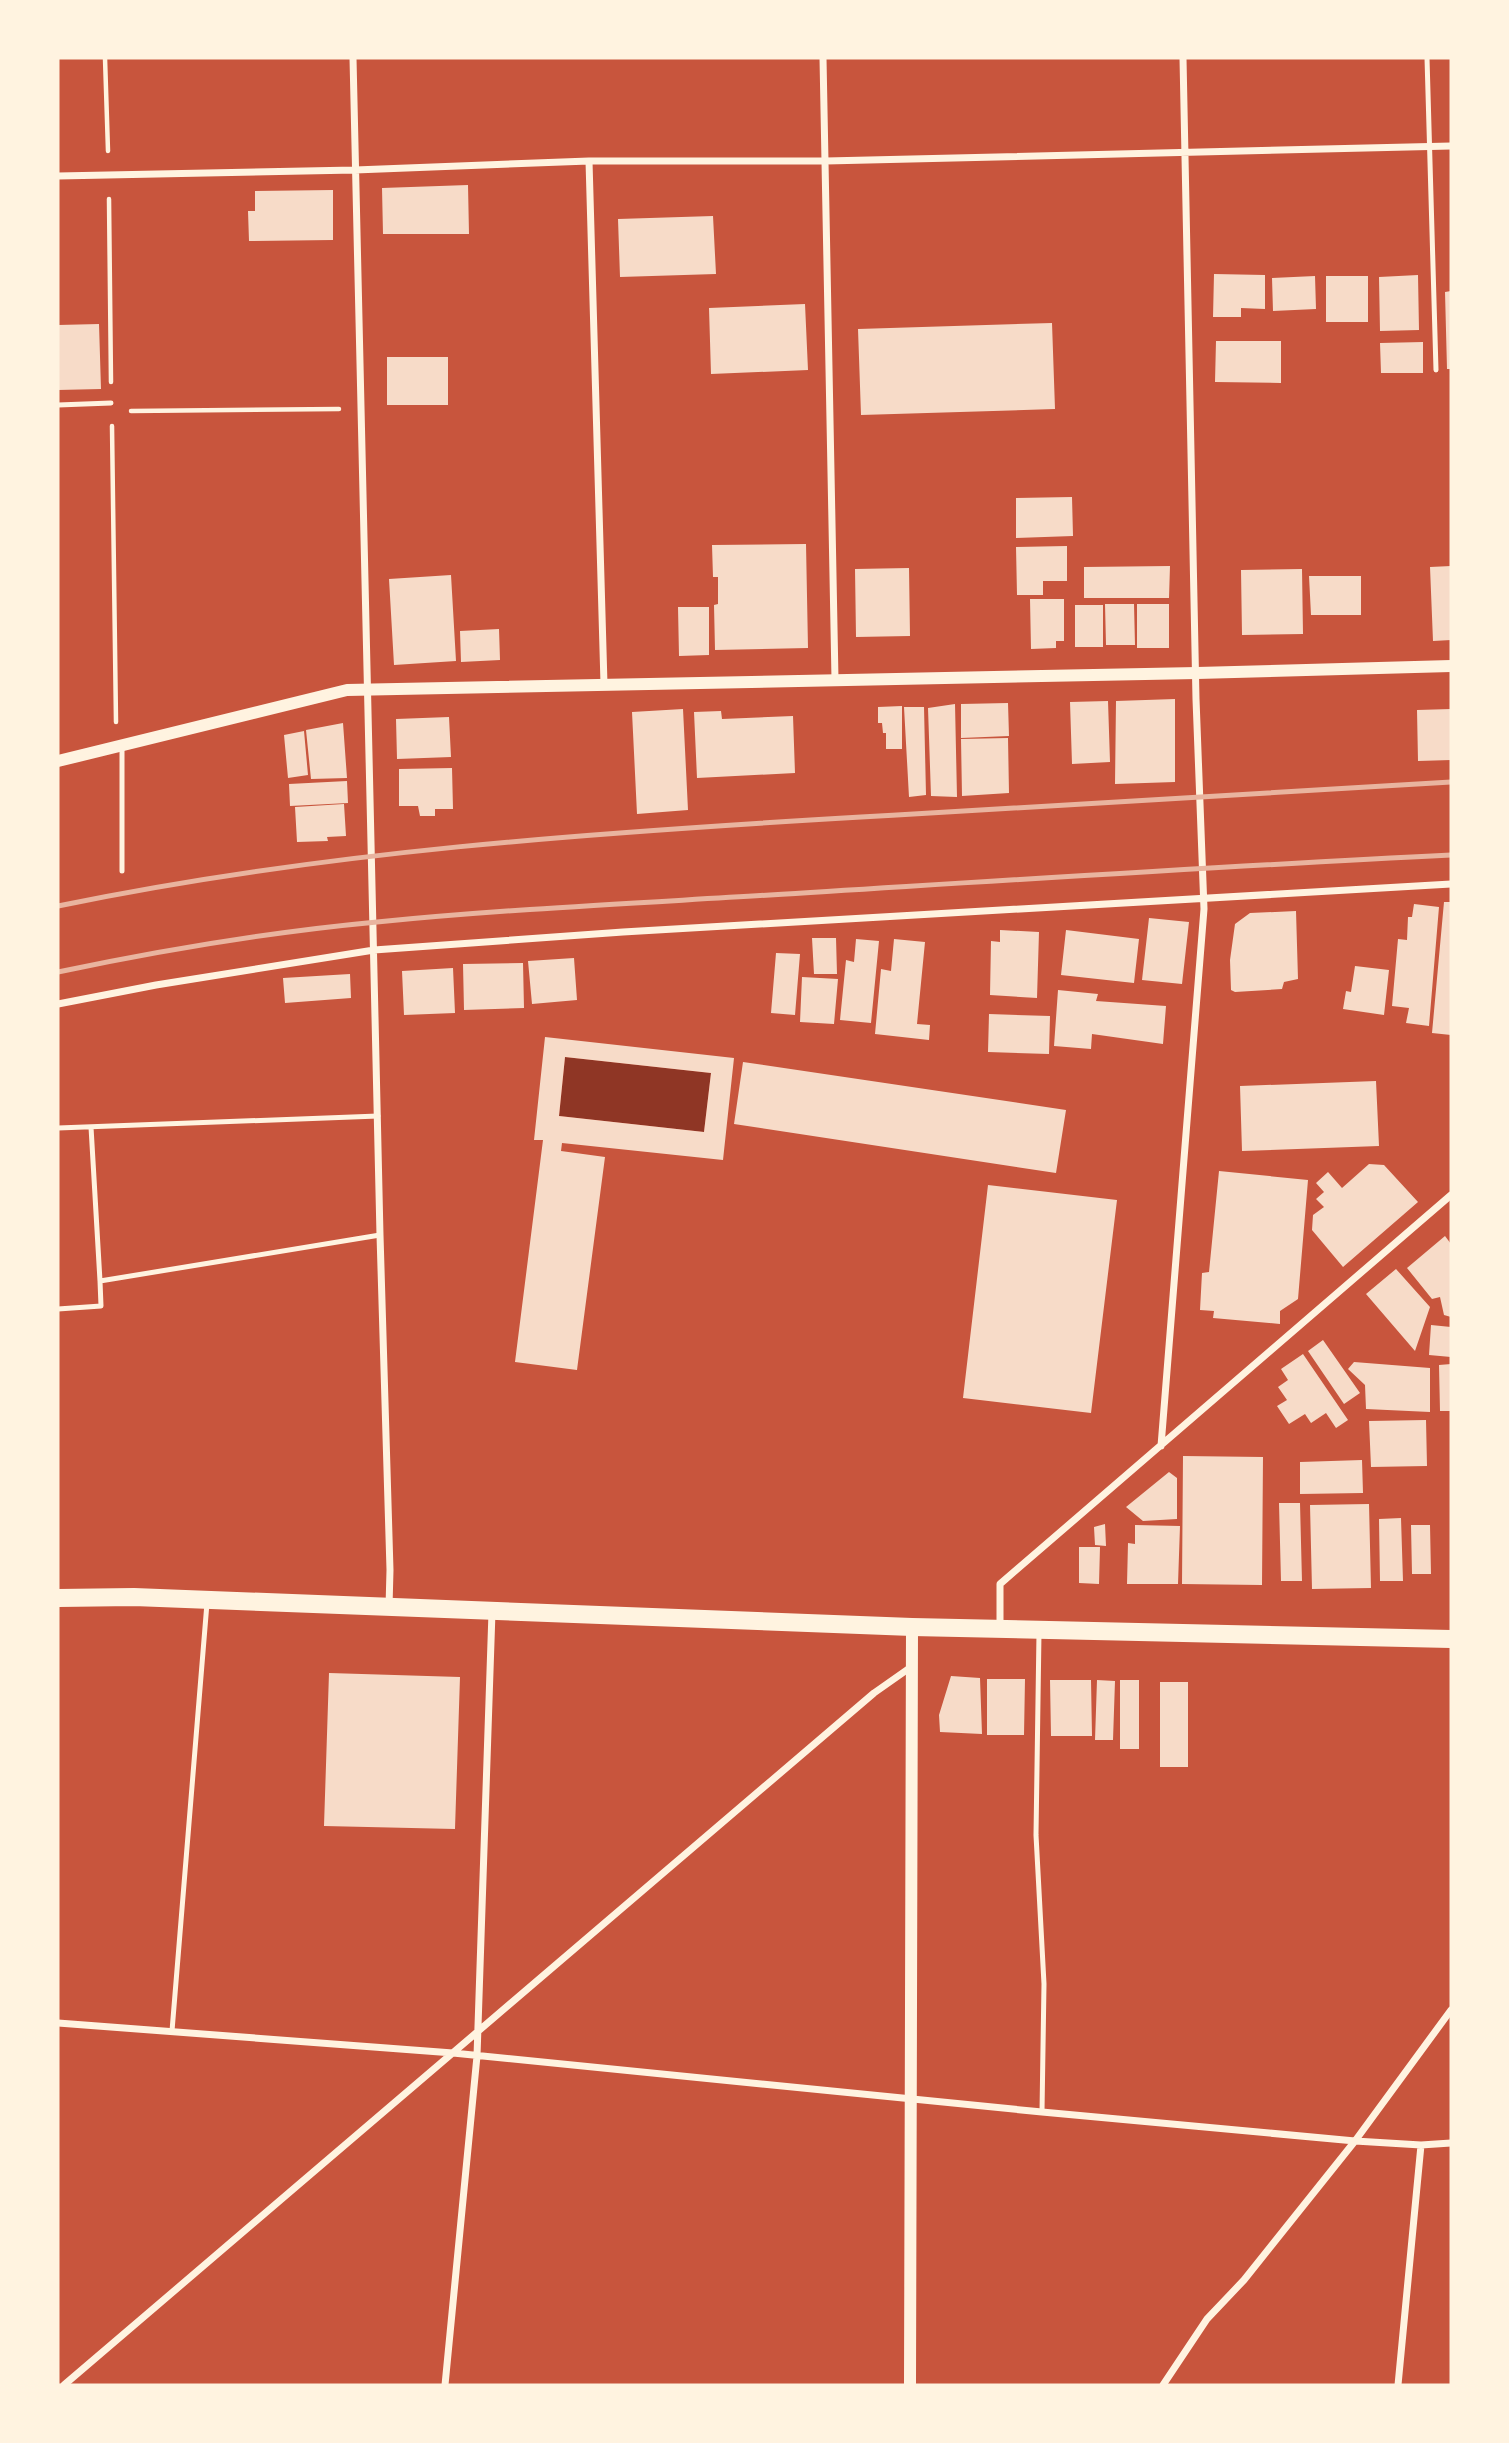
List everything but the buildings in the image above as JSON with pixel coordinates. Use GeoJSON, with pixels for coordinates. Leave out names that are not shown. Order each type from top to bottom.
{"type":"FeatureCollection","features":[{"type":"Feature","properties":{"kind":"main road"},"geometry":{"type":"LineString","coordinates":[[58,1598],[134,1597],[912,1627],[1451,1639]]}},
{"type":"Feature","properties":{"kind":"street"},"geometry":{"type":"LineString","coordinates":[[353,58],[389,1607]]}},
{"type":"Feature","properties":{"kind":"street"},"geometry":{"type":"LineString","coordinates":[[823,58],[835,679]]}},
{"type":"Feature","properties":{"kind":"street"},"geometry":{"type":"LineString","coordinates":[[1161,1446],[1204,900],[1183,58]]}},
{"type":"Feature","properties":{"kind":"street"},"geometry":{"type":"LineString","coordinates":[[58,176],[355,170],[589,161],[826,161],[1451,146]]}},
{"type":"Feature","properties":{"kind":"street"},"geometry":{"type":"LineString","coordinates":[[589,161],[604,684]]}},
{"type":"Feature","properties":{"kind":"street"},"geometry":{"type":"LineString","coordinates":[[58,761],[347,690],[1451,666]]}},
{"type":"Feature","properties":{"kind":"street"},"geometry":{"type":"LineString","coordinates":[[58,1004],[156,985],[374,950],[623,932],[1451,884]]}},
{"type":"Feature","properties":{"kind":"street"},"geometry":{"type":"LineString","coordinates":[[1000,1629],[1000,1584],[1451,1195]]}},
{"type":"Feature","properties":{"kind":"street"},"geometry":{"type":"LineString","coordinates":[[445,2385],[477,2056],[492,1612]]}},
{"type":"Feature","properties":{"kind":"street"},"geometry":{"type":"LineString","coordinates":[[910,2385],[912,1627]]}},
{"type":"Feature","properties":{"kind":"street"},"geometry":{"type":"LineString","coordinates":[[64,2385],[864,1702],[911,1667]]}},
{"type":"Feature","properties":{"kind":"street"},"geometry":{"type":"LineString","coordinates":[[1163,2385],[1208,2319],[1244,2280],[1355,2141],[1451,2010]]}},
{"type":"Feature","properties":{"kind":"street"},"geometry":{"type":"LineString","coordinates":[[58,2023],[453,2053],[1355,2141],[1421,2145],[1451,2143]]}},
{"type":"Feature","properties":{"kind":"street"},"geometry":{"type":"LineString","coordinates":[[1398,2385],[1421,2145]]}},
{"type":"Feature","properties":{"kind":"lane"},"geometry":{"type":"LineString","coordinates":[[1427,58],[1436,370]]}},
{"type":"Feature","properties":{"kind":"lane"},"geometry":{"type":"LineString","coordinates":[[58,405],[111,403]]}},
{"type":"Feature","properties":{"kind":"lane"},"geometry":{"type":"LineString","coordinates":[[122,745],[122,872]]}},
{"type":"Feature","properties":{"kind":"lane"},"geometry":{"type":"LineString","coordinates":[[58,1128],[378,1116]]}},
{"type":"Feature","properties":{"kind":"lane"},"geometry":{"type":"LineString","coordinates":[[58,1309],[101,1306],[91,1127]]}},
{"type":"Feature","properties":{"kind":"lane"},"geometry":{"type":"LineString","coordinates":[[100,1281],[380,1235]]}},
{"type":"Feature","properties":{"kind":"lane"},"geometry":{"type":"LineString","coordinates":[[172,2031],[207,1600]]}},
{"type":"Feature","properties":{"kind":"lane"},"geometry":{"type":"LineString","coordinates":[[1039,1630],[1036,1835],[1044,1984],[1042,2112]]}},
{"type":"Feature","properties":{"kind":"path"},"geometry":{"type":"LineString","coordinates":[[125,411],[361,409]]}},
{"type":"Feature","properties":{"kind":"shaded area"},"geometry":{"type":"Polygon","coordinates":[[[565,1057],[711,1073],[704,1132],[559,1116],[565,1057]]]}},
{"type":"Feature","properties":{"kind":"railway"},"geometry":{"type":"LineString","coordinates":[[58,906],[258,871],[558,838],[760,823],[1451,782]]}},
{"type":"Feature","properties":{"kind":"railway"},"geometry":{"type":"LineString","coordinates":[[58,972],[257,936],[426,917],[1451,855]]}}]}
